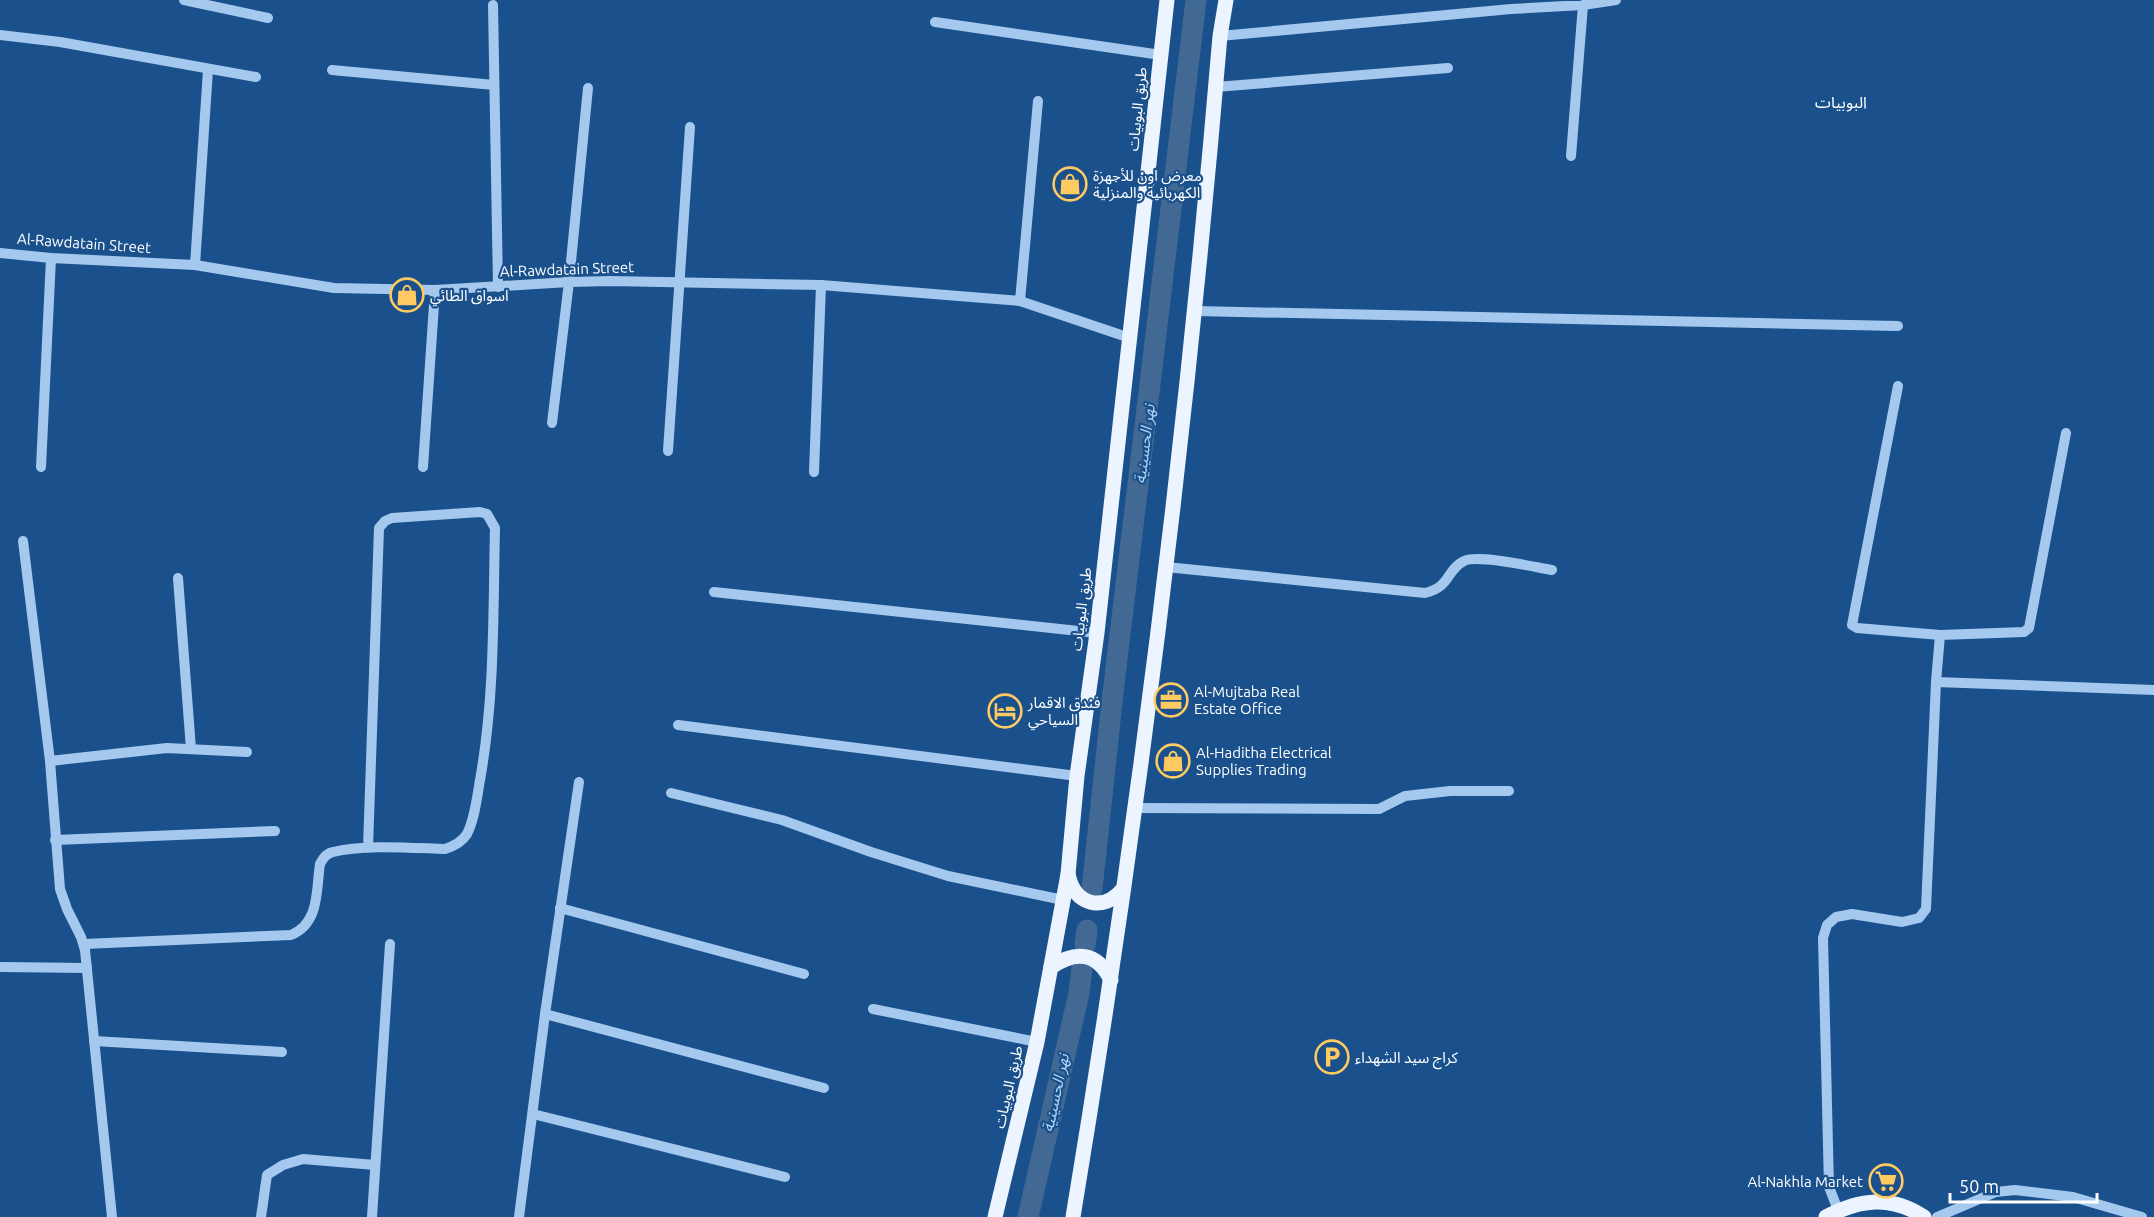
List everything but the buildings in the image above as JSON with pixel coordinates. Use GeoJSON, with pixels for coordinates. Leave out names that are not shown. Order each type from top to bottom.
{"type":"FeatureCollection","features":[{"type":"Feature","properties":{"kind":"main road","name":"طريق البوبيات"},"geometry":{"type":"LineString","coordinates":[[995,1217],[1037,1042],[1068,874],[1077,776],[1097,633],[1167,0]]}},
{"type":"Feature","properties":{"kind":"main road"},"geometry":{"type":"LineString","coordinates":[[1073,1217],[1111,980],[1166,567],[1195,310],[1220,36],[1226,0]]}},
{"type":"Feature","properties":{"kind":"main road"},"geometry":{"type":"LineString","coordinates":[[1068,874],[1070,885],[1076,894],[1096,903],[1106,902],[1116,897],[1123,889]]}},
{"type":"Feature","properties":{"kind":"main road"},"geometry":{"type":"LineString","coordinates":[[1051,967],[1073,956],[1085,957],[1096,961],[1105,969],[1111,980]]}},
{"type":"Feature","properties":{"kind":"main road"},"geometry":{"type":"LineString","coordinates":[[1832,1214],[1866,1202],[1892,1202],[1910,1208],[1924,1217]]}},
{"type":"Feature","properties":{"kind":"street"},"geometry":{"type":"LineString","coordinates":[[184,0],[268,18]]}},
{"type":"Feature","properties":{"kind":"street"},"geometry":{"type":"LineString","coordinates":[[1220,36],[1511,9],[1583,5],[1616,0]]}},
{"type":"Feature","properties":{"kind":"street"},"geometry":{"type":"LineString","coordinates":[[493,4],[498,286]]}},
{"type":"Feature","properties":{"kind":"street"},"geometry":{"type":"LineString","coordinates":[[1571,156],[1583,5]]}},
{"type":"Feature","properties":{"kind":"street"},"geometry":{"type":"LineString","coordinates":[[935,22],[1161,55]]}},
{"type":"Feature","properties":{"kind":"street"},"geometry":{"type":"LineString","coordinates":[[0,35],[60,42],[256,77]]}},
{"type":"Feature","properties":{"kind":"street"},"geometry":{"type":"LineString","coordinates":[[1216,87],[1448,68]]}},
{"type":"Feature","properties":{"kind":"street"},"geometry":{"type":"LineString","coordinates":[[195,265],[208,70]]}},
{"type":"Feature","properties":{"kind":"street"},"geometry":{"type":"LineString","coordinates":[[332,70],[494,85]]}},
{"type":"Feature","properties":{"kind":"street"},"geometry":{"type":"LineString","coordinates":[[552,423],[569,282],[588,88]]}},
{"type":"Feature","properties":{"kind":"street"},"geometry":{"type":"LineString","coordinates":[[1020,301],[1038,100]]}},
{"type":"Feature","properties":{"kind":"street"},"geometry":{"type":"LineString","coordinates":[[668,452],[690,127]]}},
{"type":"Feature","properties":{"kind":"street","name":"Al-Rawdatain Street"},"geometry":{"type":"LineString","coordinates":[[0,253],[51,258],[195,265],[334,288],[435,290],[569,282],[681,281],[821,285],[1020,301],[1130,338]]}},
{"type":"Feature","properties":{"kind":"street"},"geometry":{"type":"LineString","coordinates":[[41,467],[51,258]]}},
{"type":"Feature","properties":{"kind":"street"},"geometry":{"type":"LineString","coordinates":[[814,472],[821,285]]}},
{"type":"Feature","properties":{"kind":"street"},"geometry":{"type":"LineString","coordinates":[[423,467],[435,290]]}},
{"type":"Feature","properties":{"kind":"street"},"geometry":{"type":"LineString","coordinates":[[1195,310],[1898,326]]}},
{"type":"Feature","properties":{"kind":"street"},"geometry":{"type":"LineString","coordinates":[[1898,386],[1852,625],[1857,628],[1940,635],[2024,632],[2028,628],[2066,433]]}},
{"type":"Feature","properties":{"kind":"street"},"geometry":{"type":"LineString","coordinates":[[84,944],[291,935],[306,926],[311,919],[322,859],[335,851],[368,848],[445,849],[464,839],[470,826],[484,758],[491,688],[495,528],[487,514],[480,512],[392,518],[384,521],[379,528],[368,848]]}},
{"type":"Feature","properties":{"kind":"street"},"geometry":{"type":"LineString","coordinates":[[23,541],[50,761],[60,889],[84,944],[112,1217]]}},
{"type":"Feature","properties":{"kind":"street"},"geometry":{"type":"LineString","coordinates":[[1166,567],[1425,593],[1442,587],[1456,568],[1465,561],[1480,558],[1552,570]]}},
{"type":"Feature","properties":{"kind":"street"},"geometry":{"type":"LineString","coordinates":[[178,578],[191,749]]}},
{"type":"Feature","properties":{"kind":"street"},"geometry":{"type":"LineString","coordinates":[[714,592],[1097,633]]}},
{"type":"Feature","properties":{"kind":"street"},"geometry":{"type":"LineString","coordinates":[[1832,1214],[1829,1187],[1823,938],[1827,925],[1836,917],[1852,914],[1902,922],[1919,918],[1926,909],[1940,635]]}},
{"type":"Feature","properties":{"kind":"street"},"geometry":{"type":"LineString","coordinates":[[1936,682],[2154,690]]}},
{"type":"Feature","properties":{"kind":"street"},"geometry":{"type":"LineString","coordinates":[[678,725],[1077,776]]}},
{"type":"Feature","properties":{"kind":"street"},"geometry":{"type":"LineString","coordinates":[[50,761],[167,748],[247,752]]}},
{"type":"Feature","properties":{"kind":"street"},"geometry":{"type":"LineString","coordinates":[[519,1217],[545,1014],[579,782]]}},
{"type":"Feature","properties":{"kind":"street"},"geometry":{"type":"LineString","coordinates":[[1133,808],[1379,809],[1405,796],[1450,791],[1509,791]]}},
{"type":"Feature","properties":{"kind":"street"},"geometry":{"type":"LineString","coordinates":[[671,793],[782,820],[871,852],[948,876],[1064,900]]}},
{"type":"Feature","properties":{"kind":"street"},"geometry":{"type":"LineString","coordinates":[[55,840],[274,831]]}},
{"type":"Feature","properties":{"kind":"street"},"geometry":{"type":"LineString","coordinates":[[560,908],[804,974]]}},
{"type":"Feature","properties":{"kind":"street"},"geometry":{"type":"LineString","coordinates":[[372,1217],[390,944]]}},
{"type":"Feature","properties":{"kind":"street"},"geometry":{"type":"LineString","coordinates":[[0,967],[87,968]]}},
{"type":"Feature","properties":{"kind":"street"},"geometry":{"type":"LineString","coordinates":[[873,1009],[1037,1042]]}},
{"type":"Feature","properties":{"kind":"street"},"geometry":{"type":"LineString","coordinates":[[545,1014],[824,1088]]}},
{"type":"Feature","properties":{"kind":"street"},"geometry":{"type":"LineString","coordinates":[[94,1041],[282,1052]]}},
{"type":"Feature","properties":{"kind":"street"},"geometry":{"type":"LineString","coordinates":[[533,1114],[785,1177]]}},
{"type":"Feature","properties":{"kind":"street"},"geometry":{"type":"LineString","coordinates":[[261,1217],[267,1175],[283,1165],[303,1159],[326,1159],[375,1165]]}},
{"type":"Feature","properties":{"kind":"street"},"geometry":{"type":"LineString","coordinates":[[1937,1217],[1996,1192],[2015,1190],[2073,1197],[2142,1217]]}},
{"type":"Feature","properties":{"kind":"waterway","name":"نهر الحسينية"},"geometry":{"type":"LineString","coordinates":[[1092,889],[1113,693],[1196,0]]}},
{"type":"Feature","properties":{"kind":"waterway","name":"نهر الحسينية"},"geometry":{"type":"LineString","coordinates":[[1085,945],[1087,930]]}},
{"type":"Feature","properties":{"kind":"waterway","name":"نهر الحسينية"},"geometry":{"type":"LineString","coordinates":[[1028,1217],[1079,993],[1082,968]]}},
{"type":"Feature","properties":{"kind":"place","name":"معرض اون للأجهزة الكهربائية والمنزلية"},"geometry":{"type":"Point","coordinates":[1070,184]}},
{"type":"Feature","properties":{"kind":"place","name":"اسواق الطائي"},"geometry":{"type":"Point","coordinates":[407,295]}},
{"type":"Feature","properties":{"kind":"place","name":"Al-Mujtaba Real Estate Office"},"geometry":{"type":"Point","coordinates":[1171,700]}},
{"type":"Feature","properties":{"kind":"place","name":"فندق الاقمار السياحي"},"geometry":{"type":"Point","coordinates":[1005,711]}},
{"type":"Feature","properties":{"kind":"place","name":"Al-Haditha Electrical Supplies Trading"},"geometry":{"type":"Point","coordinates":[1173,761]}},
{"type":"Feature","properties":{"kind":"place","name":"كراج سيد الشهداء"},"geometry":{"type":"Point","coordinates":[1332,1057]}},
{"type":"Feature","properties":{"kind":"place","name":"Al-Nakhla Market"},"geometry":{"type":"Point","coordinates":[1886,1181]}},
{"type":"Feature","properties":{"kind":"district","name":"البوبيات"},"geometry":{"type":"Point","coordinates":[1841,102]}}]}
